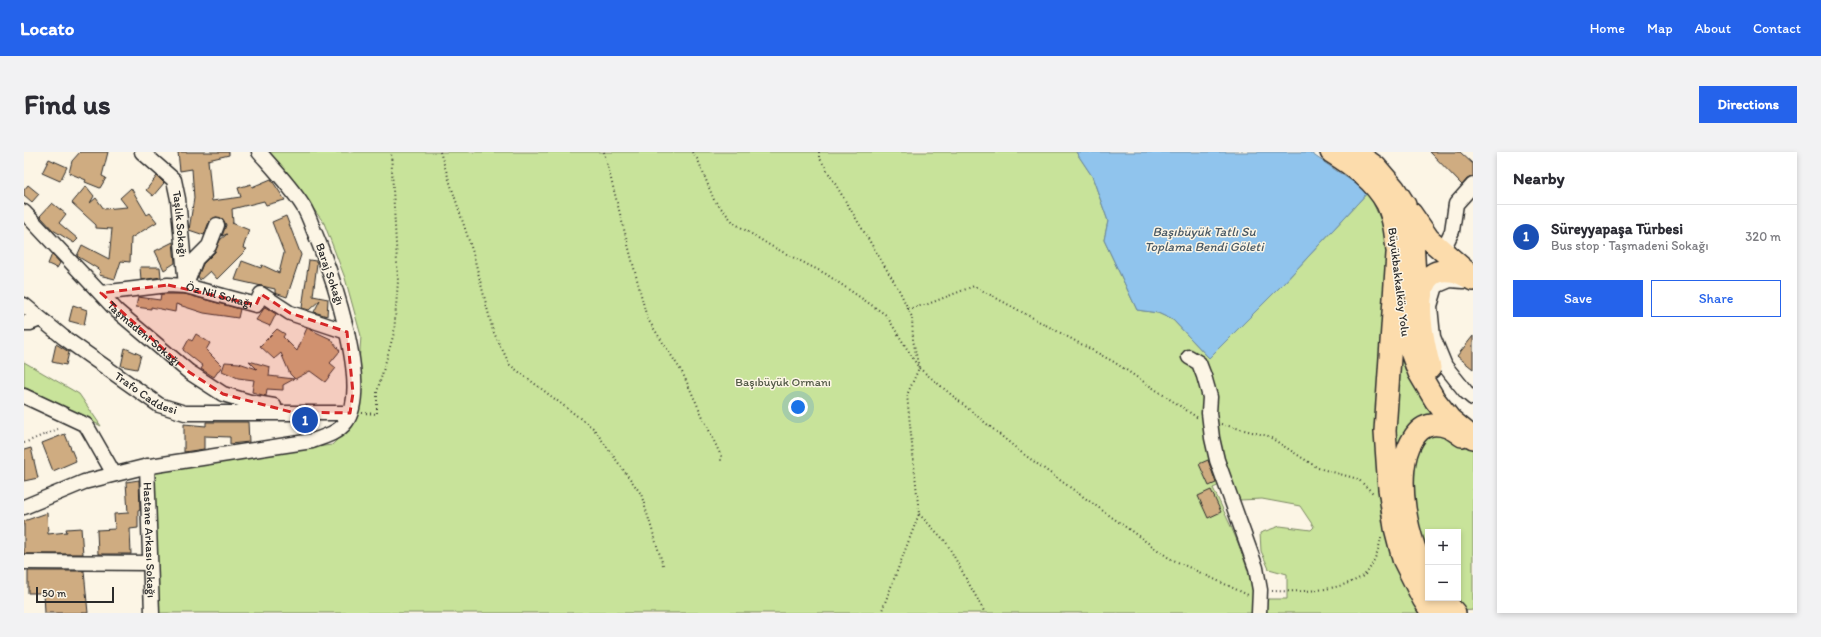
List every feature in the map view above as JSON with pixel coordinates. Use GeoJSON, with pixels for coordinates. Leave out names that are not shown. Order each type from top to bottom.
{"type":"FeatureCollection","features":[{"type":"Feature","properties":{"kind":"highway","name":"Büyükbakkalköy Yolu"},"geometry":{"type":"LineString","coordinates":[[1331,152],[1348,162],[1365,177],[1387,204],[1393,226],[1397,254],[1405,336],[1419,373],[1435,400],[1450,419],[1473,438]]}},
{"type":"Feature","properties":{"kind":"highway","name":"Büyükbakkalköy Yolu"},"geometry":{"type":"LineString","coordinates":[[1355,152],[1376,167],[1394,188],[1405,205],[1413,239],[1414,284],[1419,340],[1430,368]]}},
{"type":"Feature","properties":{"kind":"highway"},"geometry":{"type":"LineString","coordinates":[[1405,205],[1429,239],[1442,252],[1473,277]]}},
{"type":"Feature","properties":{"kind":"highway"},"geometry":{"type":"LineString","coordinates":[[1397,254],[1385,431],[1389,489],[1403,559],[1423,599],[1432,613]]}},
{"type":"Feature","properties":{"kind":"highway"},"geometry":{"type":"LineString","coordinates":[[1473,281],[1451,270],[1438,271],[1425,281],[1421,296],[1422,334],[1430,368],[1444,391],[1473,422]]}},
{"type":"Feature","properties":{"kind":"highway"},"geometry":{"type":"LineString","coordinates":[[1425,572],[1422,568],[1413,542],[1406,509],[1403,481],[1405,459],[1410,443],[1417,432],[1427,426],[1442,424],[1456,431],[1469,442],[1473,443]]}},
{"type":"Feature","properties":{"kind":"highway"},"geometry":{"type":"LineString","coordinates":[[1445,601],[1455,613]]}},
{"type":"Feature","properties":{"kind":"street","name":"Taşlık Sokağı"},"geometry":{"type":"LineString","coordinates":[[142,152],[174,180],[178,199],[186,286]]}},
{"type":"Feature","properties":{"kind":"street","name":"Baraj Sokağı"},"geometry":{"type":"LineString","coordinates":[[259,152],[304,207],[337,292],[347,332],[352,368],[353,393],[350,413]]}},
{"type":"Feature","properties":{"kind":"street"},"geometry":{"type":"LineString","coordinates":[[1442,252],[1452,231],[1456,204],[1473,185]]}},
{"type":"Feature","properties":{"kind":"street","name":"Taşmadeni Sokağı"},"geometry":{"type":"LineString","coordinates":[[24,212],[117,310],[189,372],[223,394],[250,402],[272,405],[291,412]]}},
{"type":"Feature","properties":{"kind":"street"},"geometry":{"type":"LineString","coordinates":[[186,286],[196,259],[209,246],[217,225]]}},
{"type":"Feature","properties":{"kind":"street"},"geometry":{"type":"LineString","coordinates":[[1473,281],[1450,280],[1436,286],[1430,306],[1433,337],[1445,366],[1466,392],[1473,398]]}},
{"type":"Feature","properties":{"kind":"street","name":"Öz Nil Sokağı"},"geometry":{"type":"LineString","coordinates":[[101,293],[168,285],[186,286],[256,305],[261,294],[290,313],[347,332]]}},
{"type":"Feature","properties":{"kind":"street","name":"Trafo Caddesi"},"geometry":{"type":"LineString","coordinates":[[24,305],[98,363],[158,405],[185,413],[350,413]]}},
{"type":"Feature","properties":{"kind":"street"},"geometry":{"type":"LineString","coordinates":[[24,323],[30,324],[40,319]]}},
{"type":"Feature","properties":{"kind":"street"},"geometry":{"type":"LineString","coordinates":[[1189,357],[1199,362],[1210,397],[1210,421],[1217,460],[1242,534],[1256,568],[1260,590],[1259,613]]}},
{"type":"Feature","properties":{"kind":"street"},"geometry":{"type":"LineString","coordinates":[[24,396],[86,425],[114,474]]}},
{"type":"Feature","properties":{"kind":"street"},"geometry":{"type":"LineString","coordinates":[[24,507],[84,482],[147,466],[312,441],[331,434],[346,422],[350,413]]}},
{"type":"Feature","properties":{"kind":"street","name":"Hastane Arkası Sokağı"},"geometry":{"type":"LineString","coordinates":[[147,466],[152,613]]}},
{"type":"Feature","properties":{"kind":"street"},"geometry":{"type":"LineString","coordinates":[[24,562],[150,563]]}},
{"type":"Feature","properties":{"kind":"path"},"geometry":{"type":"LineString","coordinates":[[350,413],[376,414],[377,392],[394,333],[398,281],[391,152]]}},
{"type":"Feature","properties":{"kind":"path"},"geometry":{"type":"LineString","coordinates":[[440,152],[473,253],[493,331],[510,365],[593,428],[641,494],[663,565]]}},
{"type":"Feature","properties":{"kind":"path"},"geometry":{"type":"LineString","coordinates":[[604,152],[647,318],[682,372],[721,456],[721,464]]}},
{"type":"Feature","properties":{"kind":"path"},"geometry":{"type":"LineString","coordinates":[[692,152],[698,160],[714,200],[734,223],[771,246],[826,274],[886,315],[919,368],[1022,453],[1169,558],[1248,594],[1250,600]]}},
{"type":"Feature","properties":{"kind":"path"},"geometry":{"type":"LineString","coordinates":[[820,152],[819,156],[899,290],[912,317],[913,340],[919,368],[907,395],[919,514],[881,613]]}},
{"type":"Feature","properties":{"kind":"path"},"geometry":{"type":"LineString","coordinates":[[908,309],[928,304],[974,286],[1114,362],[1199,418],[1268,436],[1318,468],[1358,479],[1371,490],[1374,495]]}},
{"type":"Feature","properties":{"kind":"path"},"geometry":{"type":"LineString","coordinates":[[24,443],[58,429]]}},
{"type":"Feature","properties":{"kind":"path"},"geometry":{"type":"LineString","coordinates":[[919,514],[946,542],[985,613]]}},
{"type":"Feature","properties":{"kind":"path"},"geometry":{"type":"LineString","coordinates":[[1260,590],[1305,592],[1345,584],[1364,575],[1380,548],[1381,535]]}},
{"type":"Feature","properties":{"kind":"highlighted area"},"geometry":{"type":"Polygon","coordinates":[[[168,285],[256,305],[261,294],[290,313],[347,332],[353,393],[350,413],[291,412],[223,394],[189,372],[101,293],[168,285]]]}},
{"type":"Feature","properties":{"kind":"green space","name":"Başıbüyük Ormanı"},"geometry":{"type":"Polygon","coordinates":[[[268,152],[1076,152],[1092,176],[1108,221],[1104,240],[1137,310],[1158,313],[1173,320],[1209,358],[1283,284],[1368,192],[1385,229],[1387,266],[1382,421],[1422,613],[157,613],[150,468],[332,445],[355,421],[361,336],[345,278],[324,223],[287,173],[268,152]],[[1230,480],[1213,488],[1243,556],[1254,599],[1287,599],[1287,574],[1269,569],[1261,551],[1260,533],[1280,526],[1311,530],[1314,527],[1300,506],[1262,499],[1239,500],[1230,480]]]}},
{"type":"Feature","properties":{"kind":"green space"},"geometry":{"type":"Polygon","coordinates":[[[1396,341],[1405,369],[1419,394],[1443,422],[1419,425],[1404,442],[1401,458],[1401,494],[1411,546],[1425,576],[1425,593],[1410,561],[1401,533],[1392,475],[1391,416],[1393,364],[1396,341]]]}},
{"type":"Feature","properties":{"kind":"green space"},"geometry":{"type":"Polygon","coordinates":[[[24,362],[79,394],[101,426],[24,387],[24,362]]]}},
{"type":"Feature","properties":{"kind":"green space"},"geometry":{"type":"Polygon","coordinates":[[[1437,432],[1455,437],[1473,449],[1473,610],[1459,608],[1452,601],[1461,601],[1461,529],[1425,529],[1425,549],[1417,529],[1410,464],[1425,436],[1437,432]]]}},
{"type":"Feature","properties":{"kind":"green space"},"geometry":{"type":"Polygon","coordinates":[[[1430,601],[1441,601],[1452,613],[1437,613],[1430,601]]]}},
{"type":"Feature","properties":{"kind":"water","name":"Başıbüyük Tatlı Su Toplama Bendi Göleti"},"geometry":{"type":"Polygon","coordinates":[[[1076,152],[1309,152],[1368,192],[1283,284],[1209,358],[1173,320],[1158,313],[1137,310],[1104,240],[1108,221],[1092,176],[1076,152]]]}},
{"type":"Feature","properties":{"kind":"building"},"geometry":{"type":"Polygon","coordinates":[[[80,152],[108,152],[102,176],[106,178],[100,188],[69,173],[72,161],[80,152]]]}},
{"type":"Feature","properties":{"kind":"building"},"geometry":{"type":"Polygon","coordinates":[[[178,152],[229,152],[229,155],[208,160],[212,201],[241,197],[238,188],[251,184],[252,187],[271,179],[285,200],[266,205],[264,201],[232,209],[232,223],[249,230],[243,248],[247,249],[217,279],[210,271],[200,280],[198,276],[203,264],[215,252],[220,240],[227,234],[222,236],[226,225],[223,219],[216,217],[209,222],[204,235],[189,230],[194,198],[192,169],[180,171],[178,152]]]}},
{"type":"Feature","properties":{"kind":"building"},"geometry":{"type":"Polygon","coordinates":[[[1430,152],[1460,152],[1473,164],[1473,177],[1467,179],[1462,185],[1430,152]]]}},
{"type":"Feature","properties":{"kind":"building"},"geometry":{"type":"Polygon","coordinates":[[[49,159],[67,167],[60,181],[42,173],[49,159]]]}},
{"type":"Feature","properties":{"kind":"building"},"geometry":{"type":"Polygon","coordinates":[[[157,176],[164,183],[153,196],[146,190],[157,176]]]}},
{"type":"Feature","properties":{"kind":"building"},"geometry":{"type":"Polygon","coordinates":[[[28,185],[39,194],[32,202],[24,195],[24,190],[28,185]]]}},
{"type":"Feature","properties":{"kind":"building"},"geometry":{"type":"Polygon","coordinates":[[[86,186],[94,196],[90,203],[96,198],[104,209],[127,207],[120,198],[131,188],[147,215],[150,213],[157,222],[131,238],[130,262],[121,261],[115,279],[99,275],[100,270],[77,256],[82,245],[109,259],[112,229],[96,228],[96,225],[72,203],[86,186]]]}},
{"type":"Feature","properties":{"kind":"building"},"geometry":{"type":"Polygon","coordinates":[[[52,203],[66,214],[59,223],[78,239],[74,243],[53,230],[40,216],[52,203]]]}},
{"type":"Feature","properties":{"kind":"building"},"geometry":{"type":"Polygon","coordinates":[[[286,216],[301,255],[287,297],[275,293],[275,289],[235,280],[242,261],[261,268],[262,265],[279,273],[284,253],[272,222],[286,216]]]}},
{"type":"Feature","properties":{"kind":"building"},"geometry":{"type":"Polygon","coordinates":[[[173,242],[175,263],[164,270],[155,251],[173,242]]]}},
{"type":"Feature","properties":{"kind":"building"},"geometry":{"type":"Polygon","coordinates":[[[52,254],[60,263],[57,268],[48,264],[52,254]]]}},
{"type":"Feature","properties":{"kind":"building"},"geometry":{"type":"Polygon","coordinates":[[[309,260],[316,261],[317,263],[313,296],[328,299],[327,316],[314,312],[320,300],[309,310],[302,308],[309,260]]]}},
{"type":"Feature","properties":{"kind":"building"},"geometry":{"type":"Polygon","coordinates":[[[140,267],[160,267],[161,277],[141,280],[140,267]]]}},
{"type":"Feature","properties":{"kind":"building"},"geometry":{"type":"Polygon","coordinates":[[[161,294],[185,294],[240,309],[238,318],[204,313],[176,304],[175,312],[151,307],[151,309],[136,307],[138,297],[160,300],[161,294]]]}},
{"type":"Feature","properties":{"kind":"building"},"geometry":{"type":"Polygon","coordinates":[[[73,305],[87,310],[84,325],[69,321],[73,305]]]}},
{"type":"Feature","properties":{"kind":"building"},"geometry":{"type":"Polygon","coordinates":[[[265,307],[276,314],[270,326],[256,320],[265,307]]]}},
{"type":"Feature","properties":{"kind":"building"},"geometry":{"type":"Polygon","coordinates":[[[307,328],[331,339],[340,351],[330,363],[336,368],[325,382],[310,371],[295,379],[290,374],[281,353],[274,359],[260,346],[277,329],[285,334],[283,337],[297,351],[307,328]]]}},
{"type":"Feature","properties":{"kind":"building"},"geometry":{"type":"Polygon","coordinates":[[[196,334],[210,343],[206,350],[222,366],[214,377],[201,369],[203,366],[183,350],[189,339],[192,341],[196,334]]]}},
{"type":"Feature","properties":{"kind":"building"},"geometry":{"type":"Polygon","coordinates":[[[1473,336],[1473,369],[1457,356],[1473,336]]]}},
{"type":"Feature","properties":{"kind":"building"},"geometry":{"type":"Polygon","coordinates":[[[56,344],[69,352],[66,365],[52,362],[56,344]]]}},
{"type":"Feature","properties":{"kind":"building"},"geometry":{"type":"Polygon","coordinates":[[[125,348],[141,355],[137,369],[121,366],[125,348]]]}},
{"type":"Feature","properties":{"kind":"building"},"geometry":{"type":"Polygon","coordinates":[[[249,361],[270,367],[269,376],[294,379],[283,385],[283,390],[267,389],[266,396],[252,392],[254,380],[238,378],[222,371],[225,362],[239,363],[257,369],[249,361]]]}},
{"type":"Feature","properties":{"kind":"building"},"geometry":{"type":"Polygon","coordinates":[[[206,422],[248,422],[249,442],[230,444],[230,437],[204,436],[204,449],[184,452],[184,424],[206,426],[206,422]]]}},
{"type":"Feature","properties":{"kind":"building"},"geometry":{"type":"Polygon","coordinates":[[[65,434],[76,461],[53,471],[42,443],[65,434]]]}},
{"type":"Feature","properties":{"kind":"building"},"geometry":{"type":"Polygon","coordinates":[[[31,448],[38,478],[24,481],[24,450],[31,448]]]}},
{"type":"Feature","properties":{"kind":"building"},"geometry":{"type":"Polygon","coordinates":[[[1208,460],[1216,483],[1209,486],[1199,464],[1208,460]]]}},
{"type":"Feature","properties":{"kind":"building"},"geometry":{"type":"Polygon","coordinates":[[[139,480],[140,510],[138,511],[138,528],[130,529],[131,554],[98,554],[97,530],[115,529],[114,514],[128,513],[126,482],[139,480]]]}},
{"type":"Feature","properties":{"kind":"building"},"geometry":{"type":"Polygon","coordinates":[[[1211,490],[1221,512],[1208,518],[1198,496],[1211,490]]]}},
{"type":"Feature","properties":{"kind":"building"},"geometry":{"type":"Polygon","coordinates":[[[47,513],[48,534],[67,532],[66,529],[81,528],[83,554],[24,554],[24,521],[47,513]]]}},
{"type":"Feature","properties":{"kind":"building"},"geometry":{"type":"Polygon","coordinates":[[[28,571],[84,571],[88,613],[45,613],[44,593],[28,593],[28,571]]]}},
{"type":"Feature","properties":{"kind":"place","name":"Süreyyapaşa Türbesi"},"geometry":{"type":"Point","coordinates":[305,420]}}]}
